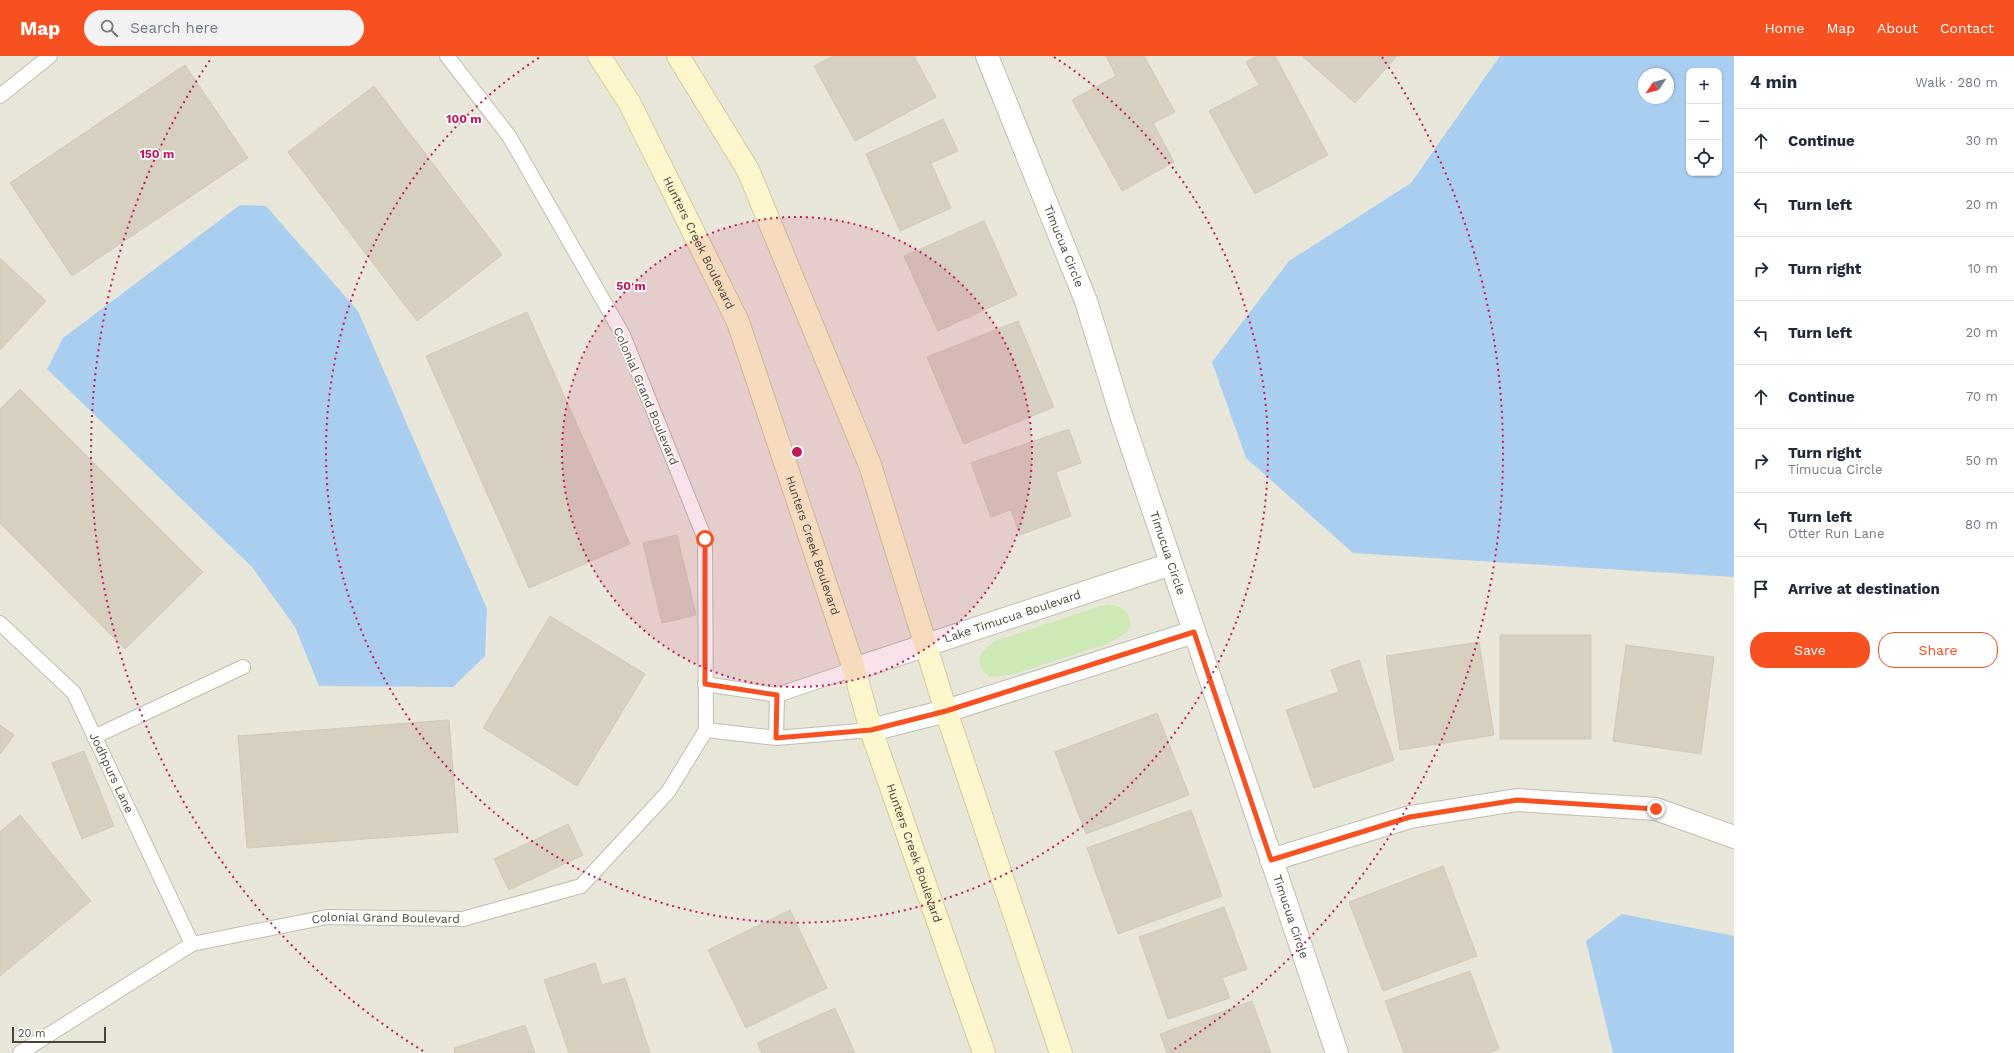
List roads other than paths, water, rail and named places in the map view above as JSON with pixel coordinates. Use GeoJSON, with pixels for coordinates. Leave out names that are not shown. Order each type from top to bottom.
{"type":"FeatureCollection","features":[{"type":"Feature","properties":{"kind":"street","name":"Hunters Creek Boulevard"},"geometry":{"type":"LineString","coordinates":[[599,56],[630,102],[738,322],[854,669],[871,730],[984,1053]]}},
{"type":"Feature","properties":{"kind":"street"},"geometry":{"type":"LineString","coordinates":[[678,56],[748,170],[870,465],[946,711],[1061,1053]]}},
{"type":"Feature","properties":{"kind":"street","name":"Timucua Circle"},"geometry":{"type":"LineString","coordinates":[[987,56],[1086,301],[1123,421],[1337,1053]]}},
{"type":"Feature","properties":{"kind":"street","name":"Lake Timucua Boulevard"},"geometry":{"type":"LineString","coordinates":[[854,669],[1171,564]]}},
{"type":"Feature","properties":{"kind":"street"},"geometry":{"type":"LineString","coordinates":[[871,730],[946,711],[1194,632]]}},
{"type":"Feature","properties":{"kind":"street"},"geometry":{"type":"LineString","coordinates":[[1271,860],[1410,817],[1517,800],[1656,809],[1734,837]]}},
{"type":"Feature","properties":{"kind":"lane"},"geometry":{"type":"LineString","coordinates":[[0,96],[50,56]]}},
{"type":"Feature","properties":{"kind":"lane","name":"Colonial Grand Boulevard"},"geometry":{"type":"LineString","coordinates":[[20,1053],[192,944],[327,917],[463,919],[581,886],[668,792],[706,730],[705,539],[623,335],[509,136],[447,56]]}},
{"type":"Feature","properties":{"kind":"lane","name":"Jodhpurs Lane"},"geometry":{"type":"LineString","coordinates":[[0,624],[74,693],[192,944]]}},
{"type":"Feature","properties":{"kind":"lane"},"geometry":{"type":"LineString","coordinates":[[94,737],[243,668]]}},
{"type":"Feature","properties":{"kind":"lane"},"geometry":{"type":"LineString","coordinates":[[705,684],[777,695],[854,669]]}},
{"type":"Feature","properties":{"kind":"lane"},"geometry":{"type":"LineString","coordinates":[[776,738],[777,695]]}},
{"type":"Feature","properties":{"kind":"lane"},"geometry":{"type":"LineString","coordinates":[[706,730],[776,738],[871,730]]}},
{"type":"Feature","properties":{"kind":"water"},"geometry":{"type":"Polygon","coordinates":[[[1500,56],[1734,56],[1734,577],[1353,553],[1246,458],[1212,362],[1289,261],[1411,183],[1500,56]]]}},
{"type":"Feature","properties":{"kind":"water"},"geometry":{"type":"Polygon","coordinates":[[[240,205],[266,206],[358,311],[487,609],[485,656],[453,687],[319,686],[295,627],[252,567],[47,369],[63,338],[240,205]]]}},
{"type":"Feature","properties":{"kind":"water"},"geometry":{"type":"Polygon","coordinates":[[[1622,914],[1734,936],[1734,1053],[1613,1053],[1586,941],[1622,914]]]}}]}
